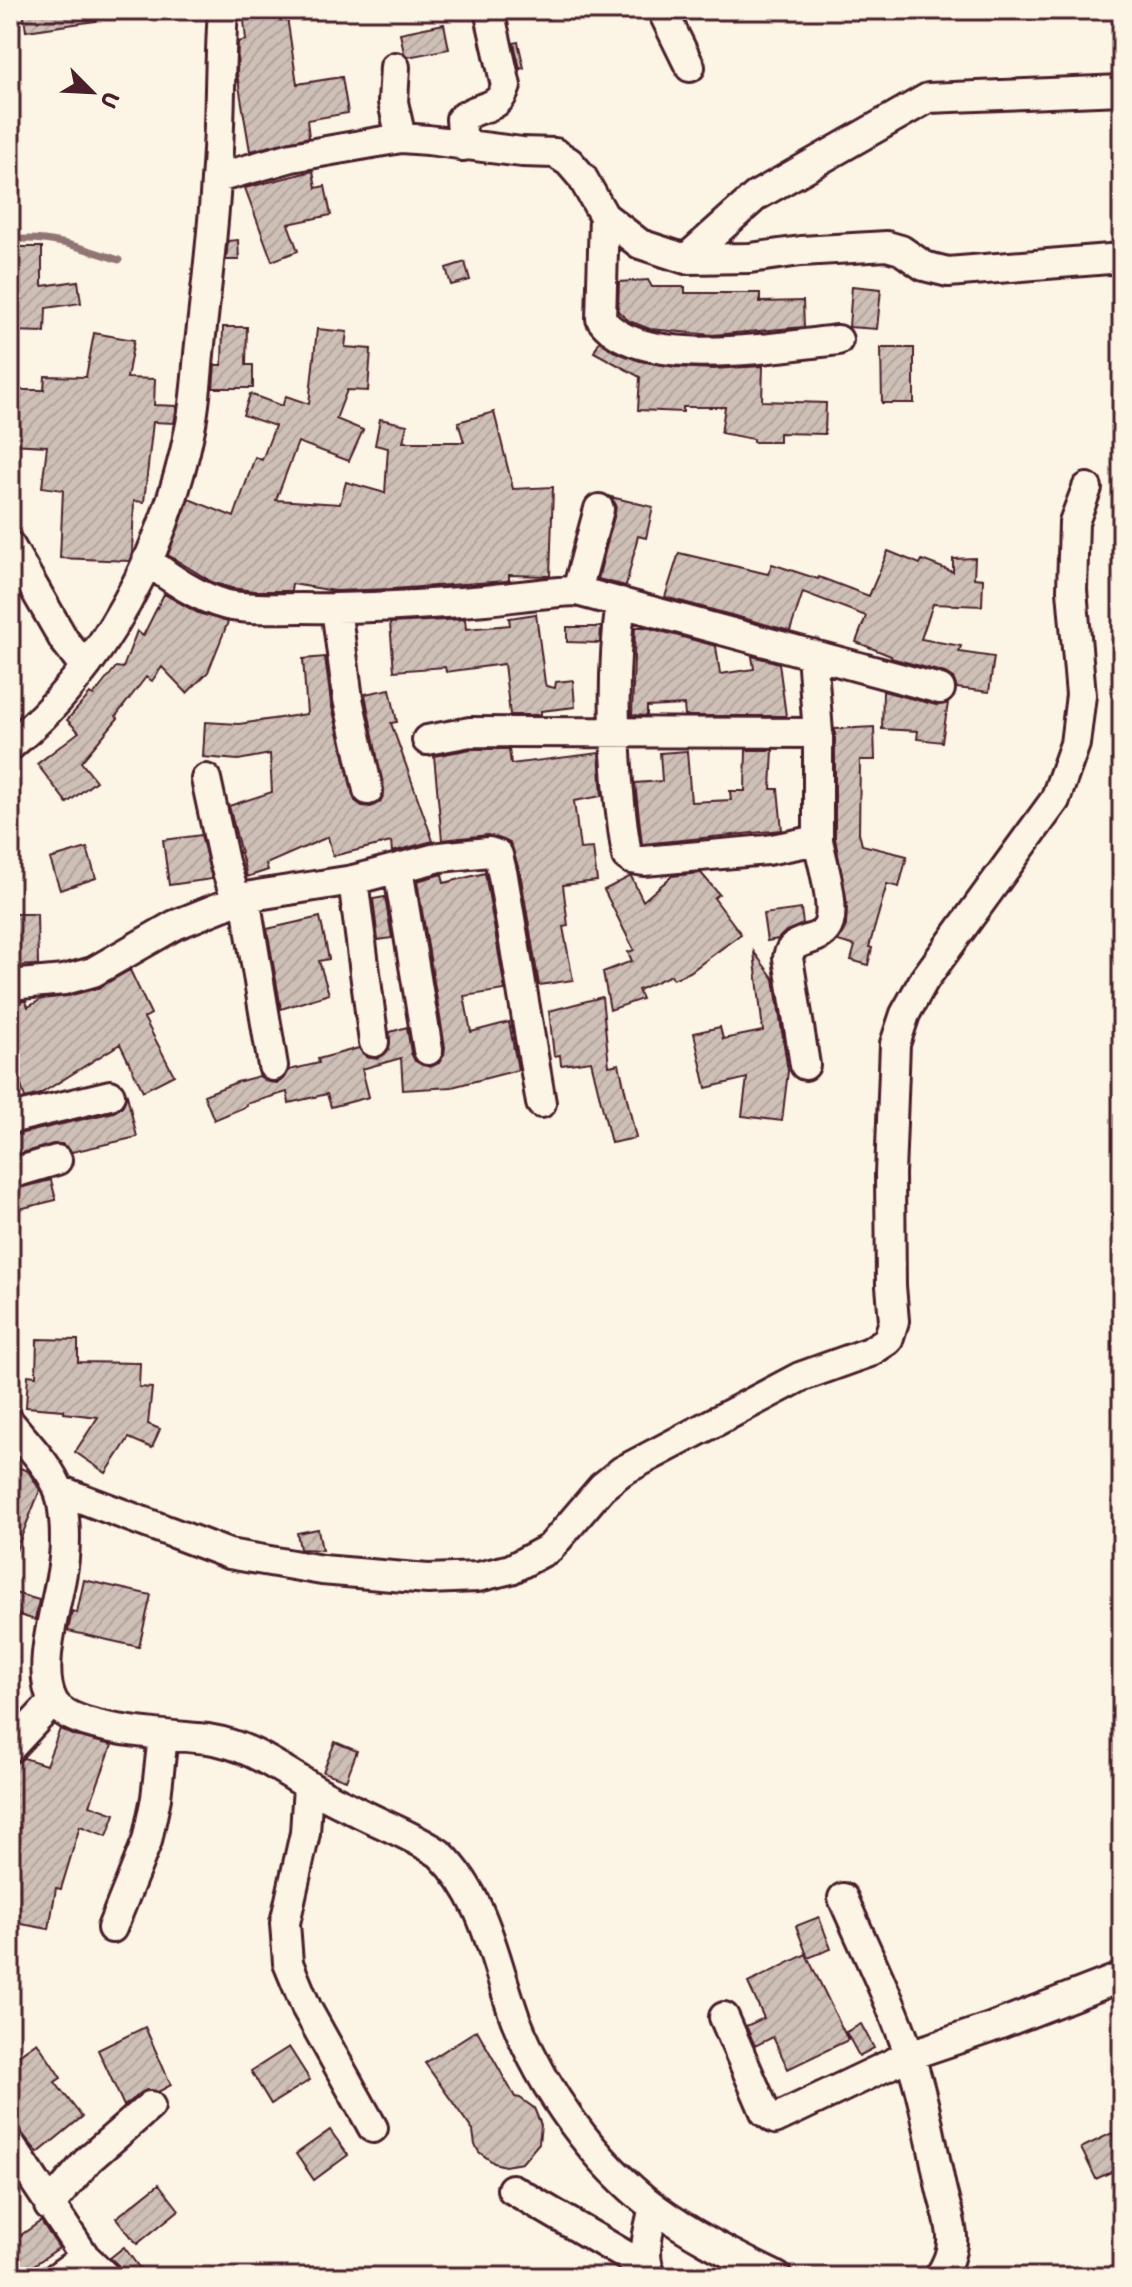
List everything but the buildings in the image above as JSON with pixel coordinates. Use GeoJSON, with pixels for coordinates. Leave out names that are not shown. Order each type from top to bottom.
{"type":"FeatureCollection","features":[{"type":"Feature","properties":{"kind":"street"},"geometry":{"type":"LineString","coordinates":[[10,746],[27,732],[85,667],[130,596],[161,529],[191,428],[217,178],[223,10]]}},
{"type":"Feature","properties":{"kind":"street"},"geometry":{"type":"LineString","coordinates":[[463,146],[461,119],[472,110],[490,107],[502,98],[506,86],[489,10]]}},
{"type":"Feature","properties":{"kind":"street"},"geometry":{"type":"LineString","coordinates":[[662,10],[690,67]]}},
{"type":"Feature","properties":{"kind":"street"},"geometry":{"type":"LineString","coordinates":[[395,67],[393,102],[401,138]]}},
{"type":"Feature","properties":{"kind":"street"},"geometry":{"type":"LineString","coordinates":[[686,259],[756,196],[928,98],[1122,90]]}},
{"type":"Feature","properties":{"kind":"street"},"geometry":{"type":"LineString","coordinates":[[217,178],[292,157],[401,138],[555,153],[575,169],[604,216],[640,244],[686,259],[750,258],[801,251],[887,246],[901,250],[924,266],[948,272],[1122,258]]}},
{"type":"Feature","properties":{"kind":"street"},"geometry":{"type":"LineString","coordinates":[[604,216],[601,319],[608,329],[621,337],[662,349],[696,352],[838,340]]}},
{"type":"Feature","properties":{"kind":"street"},"geometry":{"type":"LineString","coordinates":[[59,1490],[244,1558],[381,1576],[428,1579],[478,1577],[511,1569],[550,1548],[602,1487],[622,1471],[800,1377],[870,1352],[888,1340],[894,1321],[890,1174],[895,1044],[905,1014],[924,980],[1055,800],[1075,744],[1081,695],[1072,590],[1074,522],[1087,488]]}},
{"type":"Feature","properties":{"kind":"street"},"geometry":{"type":"LineString","coordinates":[[577,591],[599,509]]}},
{"type":"Feature","properties":{"kind":"street"},"geometry":{"type":"LineString","coordinates":[[10,546],[64,640],[85,667]]}},
{"type":"Feature","properties":{"kind":"street"},"geometry":{"type":"LineString","coordinates":[[147,560],[184,587],[228,605],[336,608],[488,600],[538,592],[577,591],[940,689]]}},
{"type":"Feature","properties":{"kind":"street"},"geometry":{"type":"LineString","coordinates":[[621,602],[615,647],[617,734],[627,856],[644,861],[767,850],[818,840]]}},
{"type":"Feature","properties":{"kind":"street"},"geometry":{"type":"LineString","coordinates":[[336,608],[348,699],[368,790]]}},
{"type":"Feature","properties":{"kind":"street"},"geometry":{"type":"LineString","coordinates":[[805,1065],[789,949],[795,943],[821,935],[828,926],[830,906],[818,840],[818,733],[812,654]]}},
{"type":"Feature","properties":{"kind":"street"},"geometry":{"type":"LineString","coordinates":[[427,740],[470,732],[818,733]]}},
{"type":"Feature","properties":{"kind":"street"},"geometry":{"type":"LineString","coordinates":[[206,779],[224,862],[241,898],[273,1066]]}},
{"type":"Feature","properties":{"kind":"street"},"geometry":{"type":"LineString","coordinates":[[10,985],[64,980],[93,972],[175,925],[241,898],[353,880],[440,857],[489,852],[498,855],[541,1103]]}},
{"type":"Feature","properties":{"kind":"street"},"geometry":{"type":"LineString","coordinates":[[398,869],[428,1050]]}},
{"type":"Feature","properties":{"kind":"street"},"geometry":{"type":"LineString","coordinates":[[353,880],[374,1042]]}},
{"type":"Feature","properties":{"kind":"street"},"geometry":{"type":"LineString","coordinates":[[10,1119],[110,1095]]}},
{"type":"Feature","properties":{"kind":"street"},"geometry":{"type":"LineString","coordinates":[[10,1174],[57,1160]]}},
{"type":"Feature","properties":{"kind":"street"},"geometry":{"type":"LineString","coordinates":[[10,1423],[59,1490],[64,1523],[64,1558],[49,1646],[47,1675],[53,1702],[68,1715],[94,1724],[163,1736],[207,1739],[242,1747],[308,1786],[431,1848],[455,1869],[470,1890],[483,1916],[516,2021],[553,2093],[584,2139],[654,2207],[717,2247],[777,2277]]}},
{"type":"Feature","properties":{"kind":"street"},"geometry":{"type":"LineString","coordinates":[[10,1748],[53,1702]]}},
{"type":"Feature","properties":{"kind":"street"},"geometry":{"type":"LineString","coordinates":[[112,1928],[147,1841],[156,1798],[163,1736]]}},
{"type":"Feature","properties":{"kind":"street"},"geometry":{"type":"LineString","coordinates":[[308,1786],[305,1833],[285,1923],[288,1963],[307,2009],[373,2128]]}},
{"type":"Feature","properties":{"kind":"street"},"geometry":{"type":"LineString","coordinates":[[843,1898],[910,2055],[926,2113],[941,2189],[953,2227],[950,2256],[939,2277]]}},
{"type":"Feature","properties":{"kind":"street"},"geometry":{"type":"LineString","coordinates":[[724,2017],[765,2112],[775,2119],[910,2055],[1122,1977]]}},
{"type":"Feature","properties":{"kind":"street"},"geometry":{"type":"LineString","coordinates":[[49,2206],[89,2159],[150,2106]]}},
{"type":"Feature","properties":{"kind":"street"},"geometry":{"type":"LineString","coordinates":[[10,2144],[85,2257],[106,2277]]}},
{"type":"Feature","properties":{"kind":"street"},"geometry":{"type":"LineString","coordinates":[[512,2189],[649,2272]]}},
{"type":"Feature","properties":{"kind":"street"},"geometry":{"type":"LineString","coordinates":[[649,2272],[647,2240],[654,2207]]}},
{"type":"Feature","properties":{"kind":"street"},"geometry":{"type":"LineString","coordinates":[[57,2277],[85,2257]]}},
{"type":"Feature","properties":{"kind":"waterway"},"geometry":{"type":"LineString","coordinates":[[10,240],[52,241],[119,260]]}}]}
